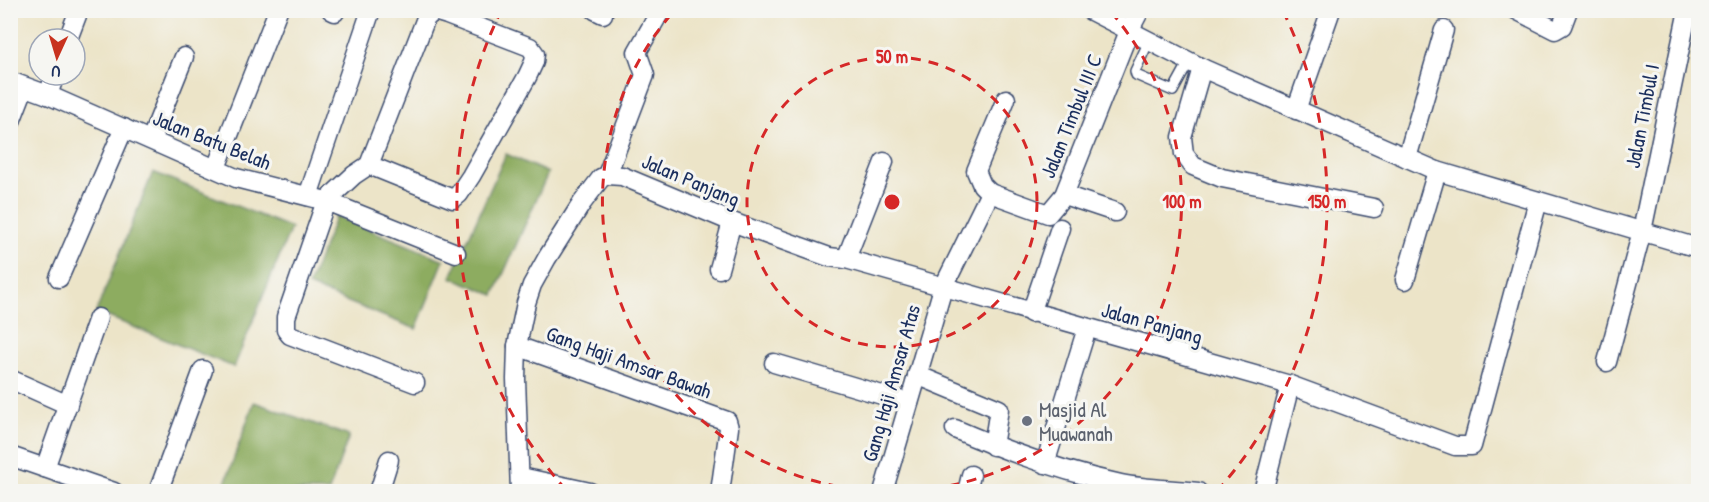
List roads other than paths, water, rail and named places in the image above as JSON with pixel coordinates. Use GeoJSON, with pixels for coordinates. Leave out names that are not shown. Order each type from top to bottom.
{"type":"FeatureCollection","features":[{"type":"Feature","properties":{"kind":"street"},"geometry":{"type":"LineString","coordinates":[[73,27],[79,10]]}},
{"type":"Feature","properties":{"kind":"street"},"geometry":{"type":"LineString","coordinates":[[216,168],[278,10]]}},
{"type":"Feature","properties":{"kind":"street"},"geometry":{"type":"LineString","coordinates":[[308,196],[371,10]]}},
{"type":"Feature","properties":{"kind":"street"},"geometry":{"type":"LineString","coordinates":[[607,175],[645,75],[637,52],[661,10]]}},
{"type":"Feature","properties":{"kind":"street"},"geometry":{"type":"LineString","coordinates":[[1089,10],[1196,65],[1437,171],[1698,248]]}},
{"type":"Feature","properties":{"kind":"street","name":"Jalan Timbul III C"},"geometry":{"type":"LineString","coordinates":[[990,193],[1048,214],[1064,195],[1129,31],[1140,10]]}},
{"type":"Feature","properties":{"kind":"street"},"geometry":{"type":"LineString","coordinates":[[1296,110],[1331,10]]}},
{"type":"Feature","properties":{"kind":"street"},"geometry":{"type":"LineString","coordinates":[[1516,10],[1555,30],[1562,26],[1568,10]]}},
{"type":"Feature","properties":{"kind":"street","name":"Jalan Timbul I"},"geometry":{"type":"LineString","coordinates":[[1607,362],[1642,231],[1688,10]]}},
{"type":"Feature","properties":{"kind":"street"},"geometry":{"type":"LineString","coordinates":[[369,165],[453,199],[471,176],[534,62],[535,54],[530,47],[447,15],[434,12],[429,14],[369,165],[354,175],[326,201],[286,317],[286,330],[303,342],[415,383]]}},
{"type":"Feature","properties":{"kind":"street"},"geometry":{"type":"LineString","coordinates":[[1407,158],[1444,30]]}},
{"type":"Feature","properties":{"kind":"street"},"geometry":{"type":"LineString","coordinates":[[150,139],[184,57]]}},
{"type":"Feature","properties":{"kind":"street"},"geometry":{"type":"LineString","coordinates":[[1196,65],[1182,137],[1184,154],[1193,166],[1222,178],[1374,208]]}},
{"type":"Feature","properties":{"kind":"street"},"geometry":{"type":"LineString","coordinates":[[10,124],[17,84]]}},
{"type":"Feature","properties":{"kind":"street","name":"Jalan Batu Belah"},"geometry":{"type":"LineString","coordinates":[[17,84],[48,95],[236,178],[326,201],[456,253]]}},
{"type":"Feature","properties":{"kind":"street"},"geometry":{"type":"LineString","coordinates":[[48,95],[51,87]]}},
{"type":"Feature","properties":{"kind":"street"},"geometry":{"type":"LineString","coordinates":[[943,288],[990,193],[982,185],[976,171],[1006,99]]}},
{"type":"Feature","properties":{"kind":"street"},"geometry":{"type":"LineString","coordinates":[[58,278],[124,128]]}},
{"type":"Feature","properties":{"kind":"street"},"geometry":{"type":"LineString","coordinates":[[846,259],[884,162]]}},
{"type":"Feature","properties":{"kind":"street"},"geometry":{"type":"LineString","coordinates":[[1405,280],[1437,171]]}},
{"type":"Feature","properties":{"kind":"street","name":"Jalan Panjang"},"geometry":{"type":"LineString","coordinates":[[517,346],[521,322],[532,285],[547,258],[601,178],[607,175],[622,176],[732,222],[829,257],[846,259],[1290,386],[1455,446],[1472,446],[1538,201]]}},
{"type":"Feature","properties":{"kind":"street"},"geometry":{"type":"LineString","coordinates":[[1064,195],[1114,212]]}},
{"type":"Feature","properties":{"kind":"street"},"geometry":{"type":"LineString","coordinates":[[719,269],[732,222]]}},
{"type":"Feature","properties":{"kind":"street"},"geometry":{"type":"LineString","coordinates":[[1031,313],[1060,228]]}},
{"type":"Feature","properties":{"kind":"street","name":"Gang Haji Amsar Atas"},"geometry":{"type":"LineString","coordinates":[[883,492],[943,288]]}},
{"type":"Feature","properties":{"kind":"street"},"geometry":{"type":"LineString","coordinates":[[45,468],[98,318]]}},
{"type":"Feature","properties":{"kind":"street"},"geometry":{"type":"LineString","coordinates":[[1045,464],[1086,328]]}},
{"type":"Feature","properties":{"kind":"street","name":"Gang Haji Amsar Bawah"},"geometry":{"type":"LineString","coordinates":[[520,484],[517,346],[727,421],[729,428],[720,492]]}},
{"type":"Feature","properties":{"kind":"street"},"geometry":{"type":"LineString","coordinates":[[774,363],[909,403]]}},
{"type":"Feature","properties":{"kind":"street"},"geometry":{"type":"LineString","coordinates":[[158,492],[203,370]]}},
{"type":"Feature","properties":{"kind":"street"},"geometry":{"type":"LineString","coordinates":[[917,375],[999,409],[993,446]]}},
{"type":"Feature","properties":{"kind":"street"},"geometry":{"type":"LineString","coordinates":[[10,379],[68,405]]}},
{"type":"Feature","properties":{"kind":"street"},"geometry":{"type":"LineString","coordinates":[[1263,492],[1290,386]]}},
{"type":"Feature","properties":{"kind":"street"},"geometry":{"type":"LineString","coordinates":[[955,429],[993,446],[1045,464],[1122,484],[1198,492]]}},
{"type":"Feature","properties":{"kind":"street"},"geometry":{"type":"LineString","coordinates":[[10,456],[114,492]]}},
{"type":"Feature","properties":{"kind":"street"},"geometry":{"type":"LineString","coordinates":[[379,492],[389,460]]}},
{"type":"Feature","properties":{"kind":"street"},"geometry":{"type":"LineString","coordinates":[[520,484],[590,492]]}},
{"type":"Feature","properties":{"kind":"lane"},"geometry":{"type":"LineString","coordinates":[[1149,41],[1135,71],[1136,75],[1173,91],[1196,65]]}},
{"type":"Feature","properties":{"kind":"place","name":"Masjid Al Muawanah"},"geometry":{"type":"Point","coordinates":[1027,421]}}]}
